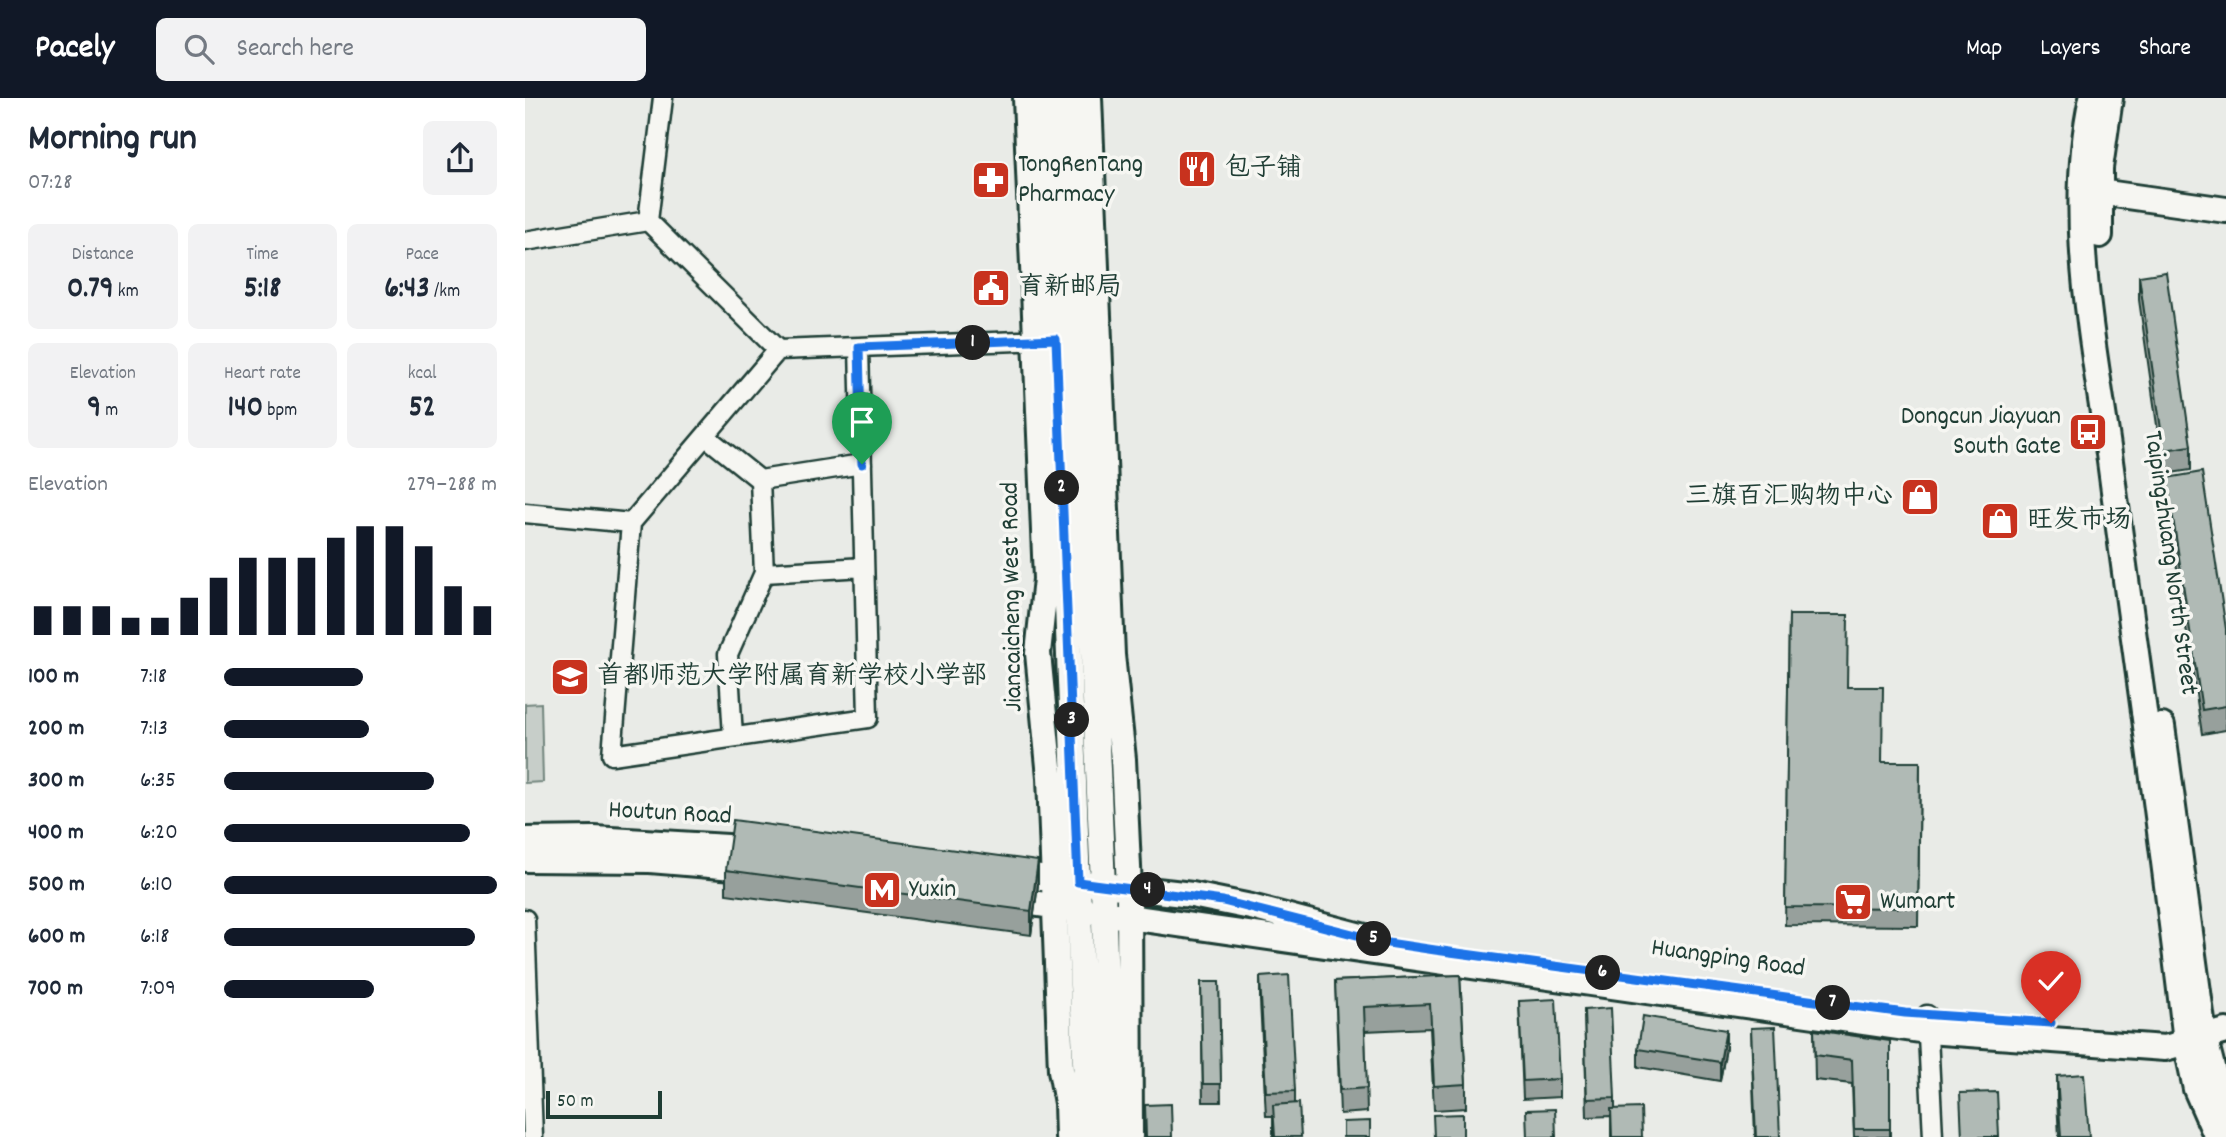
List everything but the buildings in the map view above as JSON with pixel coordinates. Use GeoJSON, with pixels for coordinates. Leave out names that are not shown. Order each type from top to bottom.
{"type":"FeatureCollection","features":[{"type":"Feature","properties":{"kind":"main road","name":"Jiancaicheng West Road"},"geometry":{"type":"LineString","coordinates":[[1026,98],[1046,340]]}},
{"type":"Feature","properties":{"kind":"main road","name":"Jiancaicheng West Road"},"geometry":{"type":"LineString","coordinates":[[1047,98],[1046,579],[1038,653],[1050,776],[1078,882],[1092,912],[1110,1137]]}},
{"type":"Feature","properties":{"kind":"main road","name":"Jiancaicheng West Road"},"geometry":{"type":"LineString","coordinates":[[1068,1137],[1067,1103],[1061,1070],[1055,907],[1078,882],[1069,98]]}},
{"type":"Feature","properties":{"kind":"main road"},"geometry":{"type":"LineString","coordinates":[[1089,98],[1112,655],[1122,759],[1129,888],[1130,1137]]}},
{"type":"Feature","properties":{"kind":"main road","name":"Taipingzhuang North Street"},"geometry":{"type":"LineString","coordinates":[[2092,98],[2084,141],[2090,191],[2091,313],[2200,1036]]}},
{"type":"Feature","properties":{"kind":"main road","name":"Taipingzhuang North Street"},"geometry":{"type":"LineString","coordinates":[[2090,191],[2110,98]]}},
{"type":"Feature","properties":{"kind":"main road"},"geometry":{"type":"LineString","coordinates":[[2090,191],[2226,211]]}},
{"type":"Feature","properties":{"kind":"main road","name":"Houtun Road"},"geometry":{"type":"LineString","coordinates":[[525,840],[594,839],[786,862],[525,859]]}},
{"type":"Feature","properties":{"kind":"main road"},"geometry":{"type":"LineString","coordinates":[[988,872],[1078,882]]}},
{"type":"Feature","properties":{"kind":"main road","name":"Huangping Road"},"geometry":{"type":"LineString","coordinates":[[1078,882],[1223,901],[1412,947],[1927,1023]]}},
{"type":"Feature","properties":{"kind":"main road"},"geometry":{"type":"LineString","coordinates":[[973,895],[1092,912]]}},
{"type":"Feature","properties":{"kind":"main road","name":"Jiancaicheng West Road"},"geometry":{"type":"LineString","coordinates":[[1088,1137],[1092,912]]}},
{"type":"Feature","properties":{"kind":"main road","name":"Huangping Road"},"geometry":{"type":"LineString","coordinates":[[1092,912],[1927,1023],[2200,1036]]}},
{"type":"Feature","properties":{"kind":"main road"},"geometry":{"type":"LineString","coordinates":[[2200,1036],[2226,1122]]}},
{"type":"Feature","properties":{"kind":"main road"},"geometry":{"type":"LineString","coordinates":[[2200,1036],[2196,1089],[2217,1137]]}},
{"type":"Feature","properties":{"kind":"street"},"geometry":{"type":"LineString","coordinates":[[648,221],[663,98]]}},
{"type":"Feature","properties":{"kind":"street"},"geometry":{"type":"LineString","coordinates":[[525,241],[648,221]]}},
{"type":"Feature","properties":{"kind":"street"},"geometry":{"type":"LineString","coordinates":[[648,221],[778,350],[1046,340]]}},
{"type":"Feature","properties":{"kind":"street"},"geometry":{"type":"LineString","coordinates":[[778,350],[631,523],[612,755],[867,718],[859,347]]}},
{"type":"Feature","properties":{"kind":"street"},"geometry":{"type":"LineString","coordinates":[[705,436],[760,480],[862,464]]}},
{"type":"Feature","properties":{"kind":"street"},"geometry":{"type":"LineString","coordinates":[[733,737],[728,653],[764,573],[760,480]]}},
{"type":"Feature","properties":{"kind":"street"},"geometry":{"type":"LineString","coordinates":[[525,513],[631,523]]}},
{"type":"Feature","properties":{"kind":"street"},"geometry":{"type":"LineString","coordinates":[[764,573],[864,567]]}},
{"type":"Feature","properties":{"kind":"street"},"geometry":{"type":"LineString","coordinates":[[525,919],[533,1137]]}},
{"type":"Feature","properties":{"kind":"street"},"geometry":{"type":"LineString","coordinates":[[1927,1023],[1933,1137]]}},
{"type":"Feature","properties":{"kind":"shaded area"},"geometry":{"type":"Polygon","coordinates":[[[541,703],[543,782],[525,783],[525,704],[541,703]]]}},
{"type":"Feature","properties":{"kind":"place","name":"包子铺"},"geometry":{"type":"Point","coordinates":[1197,169]}},
{"type":"Feature","properties":{"kind":"place","name":"TongRenTang Pharmacy"},"geometry":{"type":"Point","coordinates":[991,180]}},
{"type":"Feature","properties":{"kind":"place","name":"育新邮局"},"geometry":{"type":"Point","coordinates":[991,288]}},
{"type":"Feature","properties":{"kind":"place","name":"Dongcun Jiayuan South Gate"},"geometry":{"type":"Point","coordinates":[2088,432]}},
{"type":"Feature","properties":{"kind":"place","name":"三旗百汇购物中心"},"geometry":{"type":"Point","coordinates":[1920,497]}},
{"type":"Feature","properties":{"kind":"place","name":"旺发市场"},"geometry":{"type":"Point","coordinates":[2000,521]}},
{"type":"Feature","properties":{"kind":"place","name":"首都师范大学附属育新学校小学部"},"geometry":{"type":"Point","coordinates":[570,677]}},
{"type":"Feature","properties":{"kind":"place","name":"Yuxin"},"geometry":{"type":"Point","coordinates":[882,890]}},
{"type":"Feature","properties":{"kind":"place","name":"Wumart"},"geometry":{"type":"Point","coordinates":[1853,902]}},
{"type":"Feature","properties":{"kind":"route"},"geometry":{"type":"LineString","coordinates":[[862,464],[859,347],[1056,339],[1078,882],[1192,895],[1251,907],[1388,943],[1435,950],[1905,1013],[2051,1023]]}}]}
